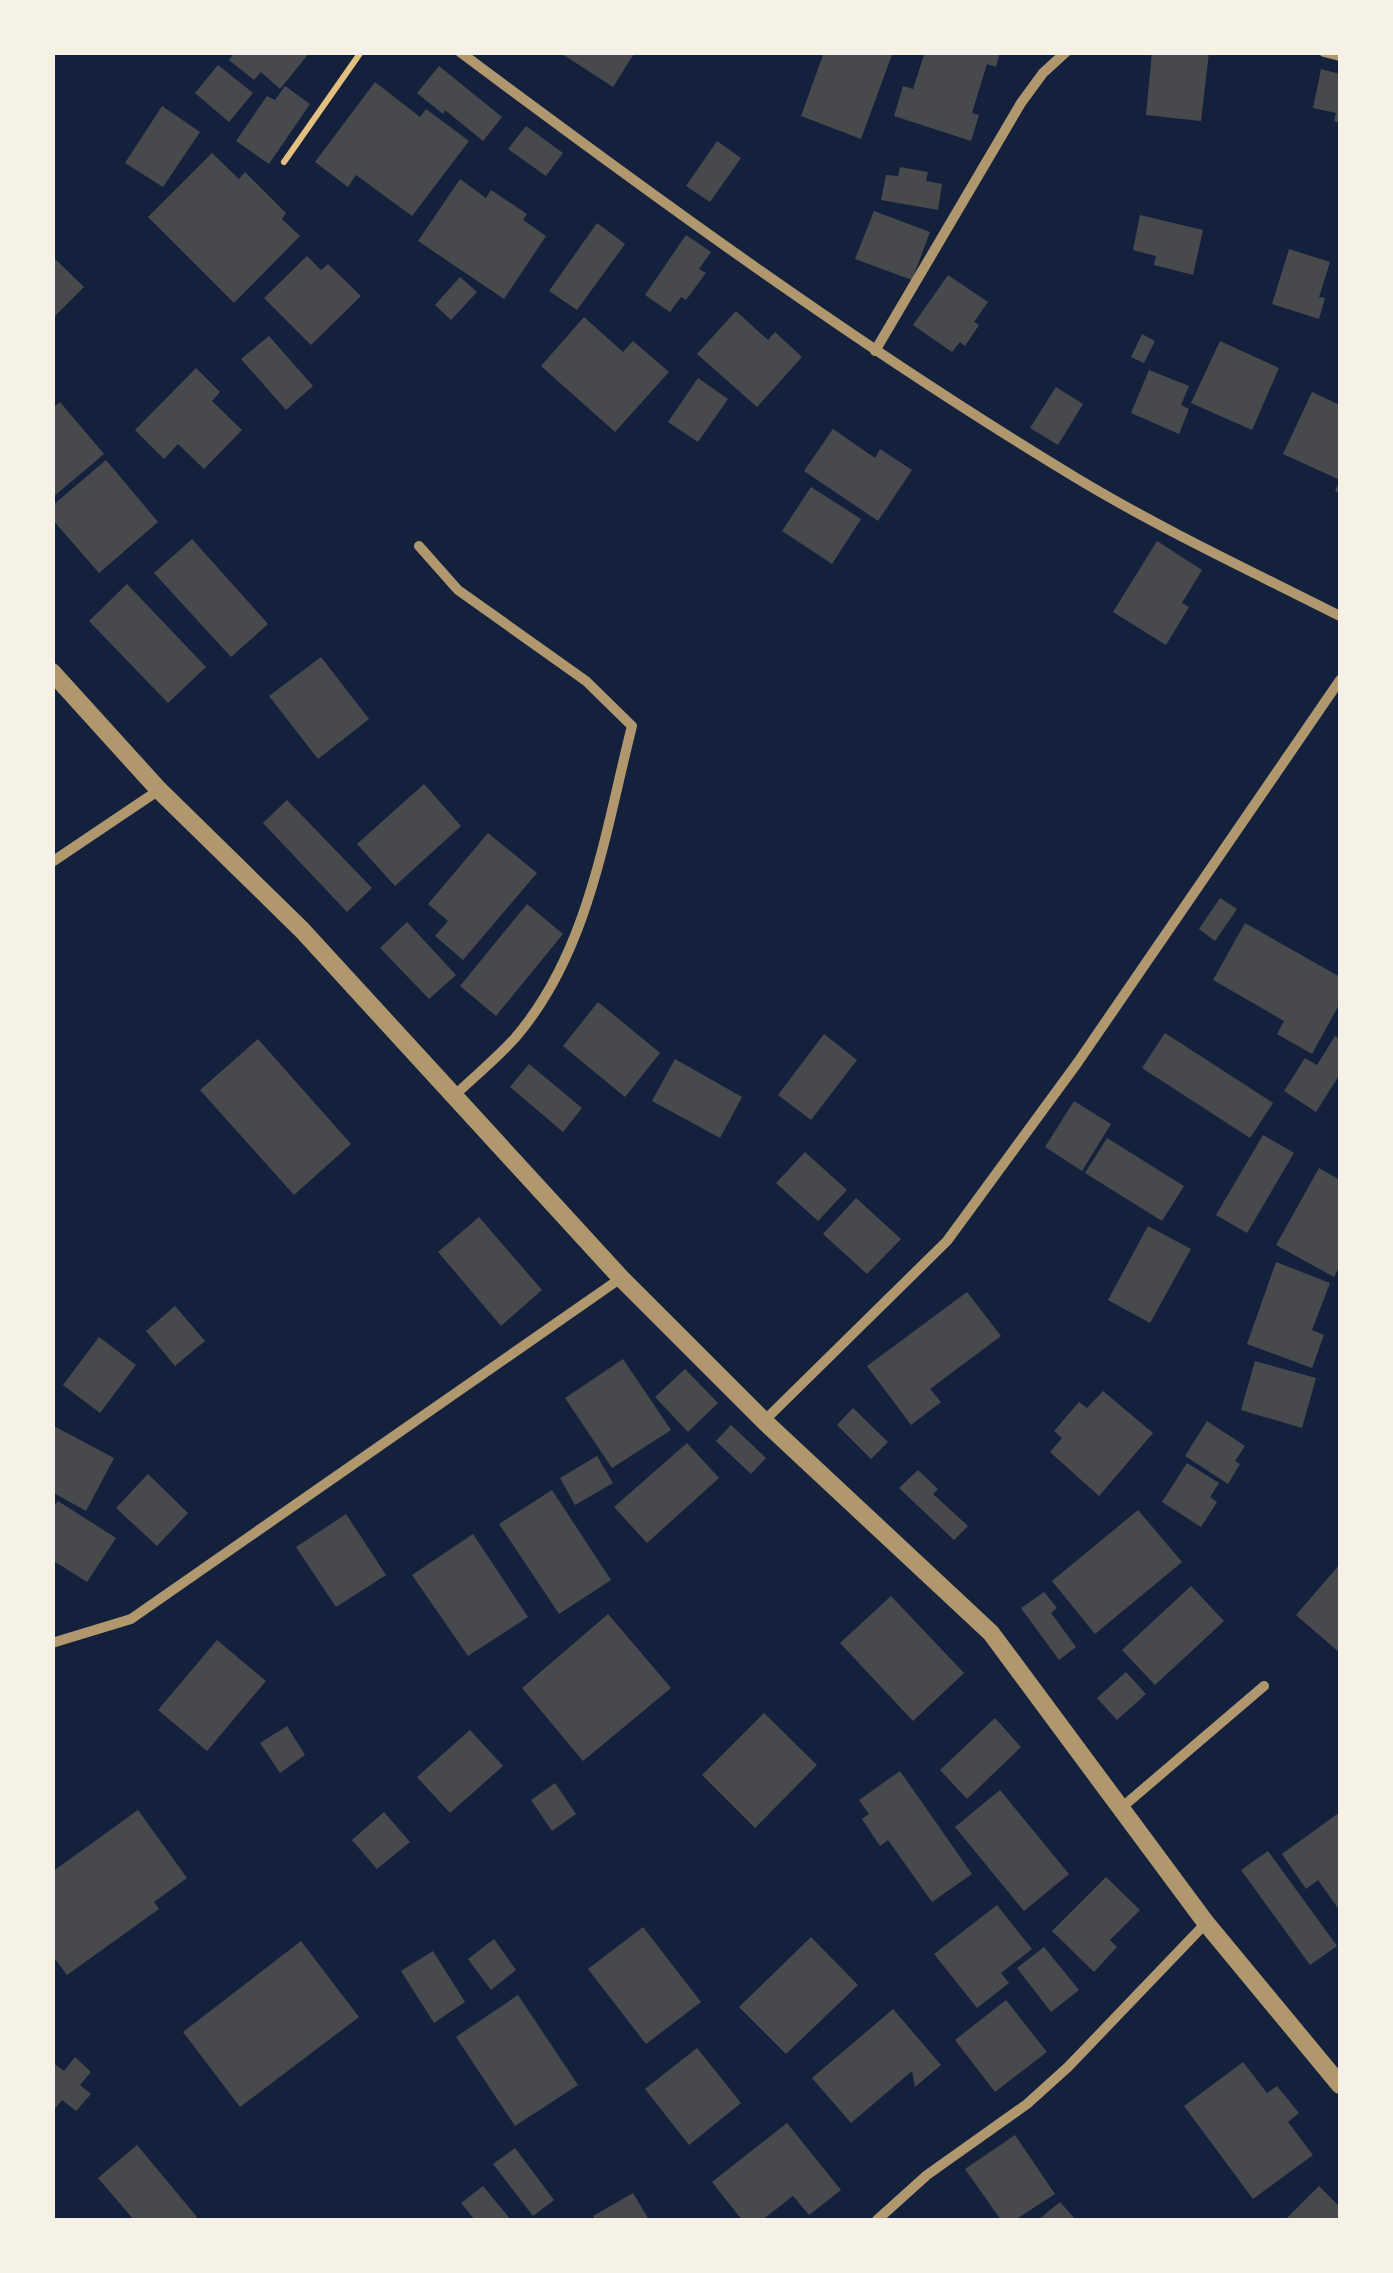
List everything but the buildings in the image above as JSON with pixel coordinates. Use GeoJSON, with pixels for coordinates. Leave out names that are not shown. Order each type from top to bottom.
{"type":"FeatureCollection","features":[{"type":"Feature","properties":{"kind":"street"},"geometry":{"type":"LineString","coordinates":[[460,52],[876,351],[1080,480],[1171,531],[1340,616]]}},
{"type":"Feature","properties":{"kind":"street"},"geometry":{"type":"LineString","coordinates":[[876,351],[1021,103],[1042,73],[1066,52]]}},
{"type":"Feature","properties":{"kind":"street"},"geometry":{"type":"LineString","coordinates":[[1324,52],[1340,56]]}},
{"type":"Feature","properties":{"kind":"street"},"geometry":{"type":"LineString","coordinates":[[420,546],[458,590],[586,682],[632,726],[582,920],[568,952],[516,1037],[453,1097]]}},
{"type":"Feature","properties":{"kind":"street"},"geometry":{"type":"LineString","coordinates":[[52,672],[159,790],[302,930],[621,1278],[764,1420],[992,1633],[1206,1923],[1340,2085]]}},
{"type":"Feature","properties":{"kind":"street"},"geometry":{"type":"LineString","coordinates":[[764,1420],[947,1240],[1089,1046],[1340,680]]}},
{"type":"Feature","properties":{"kind":"street"},"geometry":{"type":"LineString","coordinates":[[52,862],[159,790]]}},
{"type":"Feature","properties":{"kind":"street"},"geometry":{"type":"LineString","coordinates":[[52,1644],[131,1619],[621,1278]]}},
{"type":"Feature","properties":{"kind":"street"},"geometry":{"type":"LineString","coordinates":[[1120,1810],[1264,1686]]}},
{"type":"Feature","properties":{"kind":"street"},"geometry":{"type":"LineString","coordinates":[[877,2220],[928,2175],[1027,2104],[1068,2067],[1206,1923]]}},
{"type":"Feature","properties":{"kind":"path"},"geometry":{"type":"LineString","coordinates":[[284,162],[361,52]]}}]}
